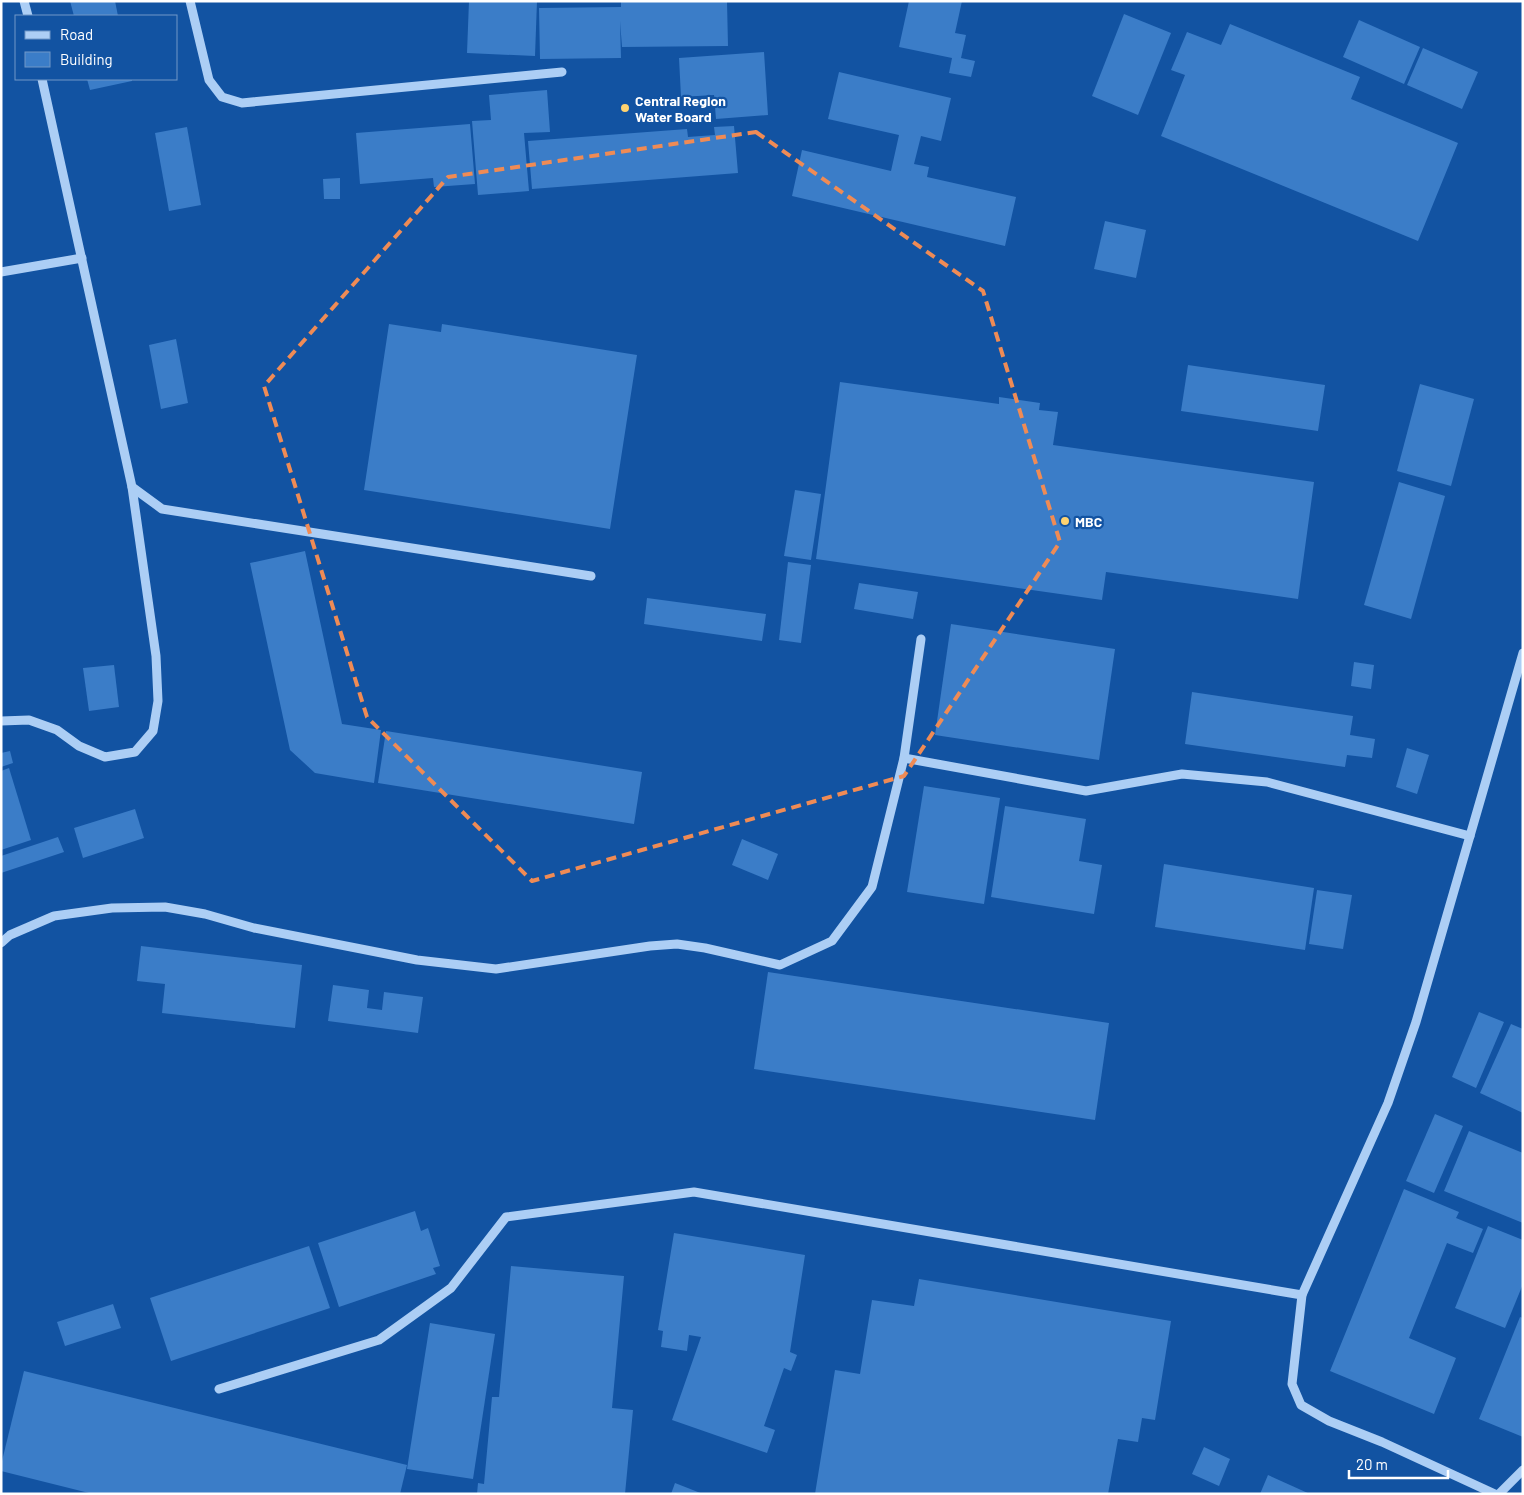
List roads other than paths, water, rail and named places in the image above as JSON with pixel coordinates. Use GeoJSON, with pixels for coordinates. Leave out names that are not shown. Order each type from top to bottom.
{"type":"FeatureCollection","features":[{"type":"Feature","properties":{"kind":"street"},"geometry":{"type":"LineString","coordinates":[[24,1],[28,15]]}},
{"type":"Feature","properties":{"kind":"street"},"geometry":{"type":"LineString","coordinates":[[190,1],[209,80],[222,97],[242,103],[562,72]]}},
{"type":"Feature","properties":{"kind":"street"},"geometry":{"type":"LineString","coordinates":[[1,721],[29,720],[57,730],[79,746],[105,758],[135,752],[153,732],[158,701],[156,656],[132,487],[42,80]]}},
{"type":"Feature","properties":{"kind":"street"},"geometry":{"type":"LineString","coordinates":[[1,272],[82,258]]}},
{"type":"Feature","properties":{"kind":"street"},"geometry":{"type":"LineString","coordinates":[[132,487],[162,509],[591,576]]}},
{"type":"Feature","properties":{"kind":"street"},"geometry":{"type":"LineString","coordinates":[[1,943],[10,936],[54,916],[112,908],[164,907],[205,914],[254,928],[417,960],[496,969],[650,946],[677,944],[705,948],[780,966],[832,941],[872,887],[904,758],[921,639]]}},
{"type":"Feature","properties":{"kind":"street"},"geometry":{"type":"LineString","coordinates":[[1523,653],[1416,1022],[1388,1103],[1302,1295],[1292,1384],[1302,1405],[1329,1421],[1382,1442],[1497,1494],[1523,1470]]}},
{"type":"Feature","properties":{"kind":"street"},"geometry":{"type":"LineString","coordinates":[[904,758],[1086,791],[1182,774],[1267,782],[1470,836]]}},
{"type":"Feature","properties":{"kind":"street"},"geometry":{"type":"LineString","coordinates":[[218,1389],[379,1340],[451,1288],[506,1217],[694,1192],[1302,1295]]}},
{"type":"Feature","properties":{"kind":"place","name":"Central Region Water Board"},"geometry":{"type":"Point","coordinates":[625,108]}},
{"type":"Feature","properties":{"kind":"place","name":"MBC"},"geometry":{"type":"Point","coordinates":[1065,521]}}]}
